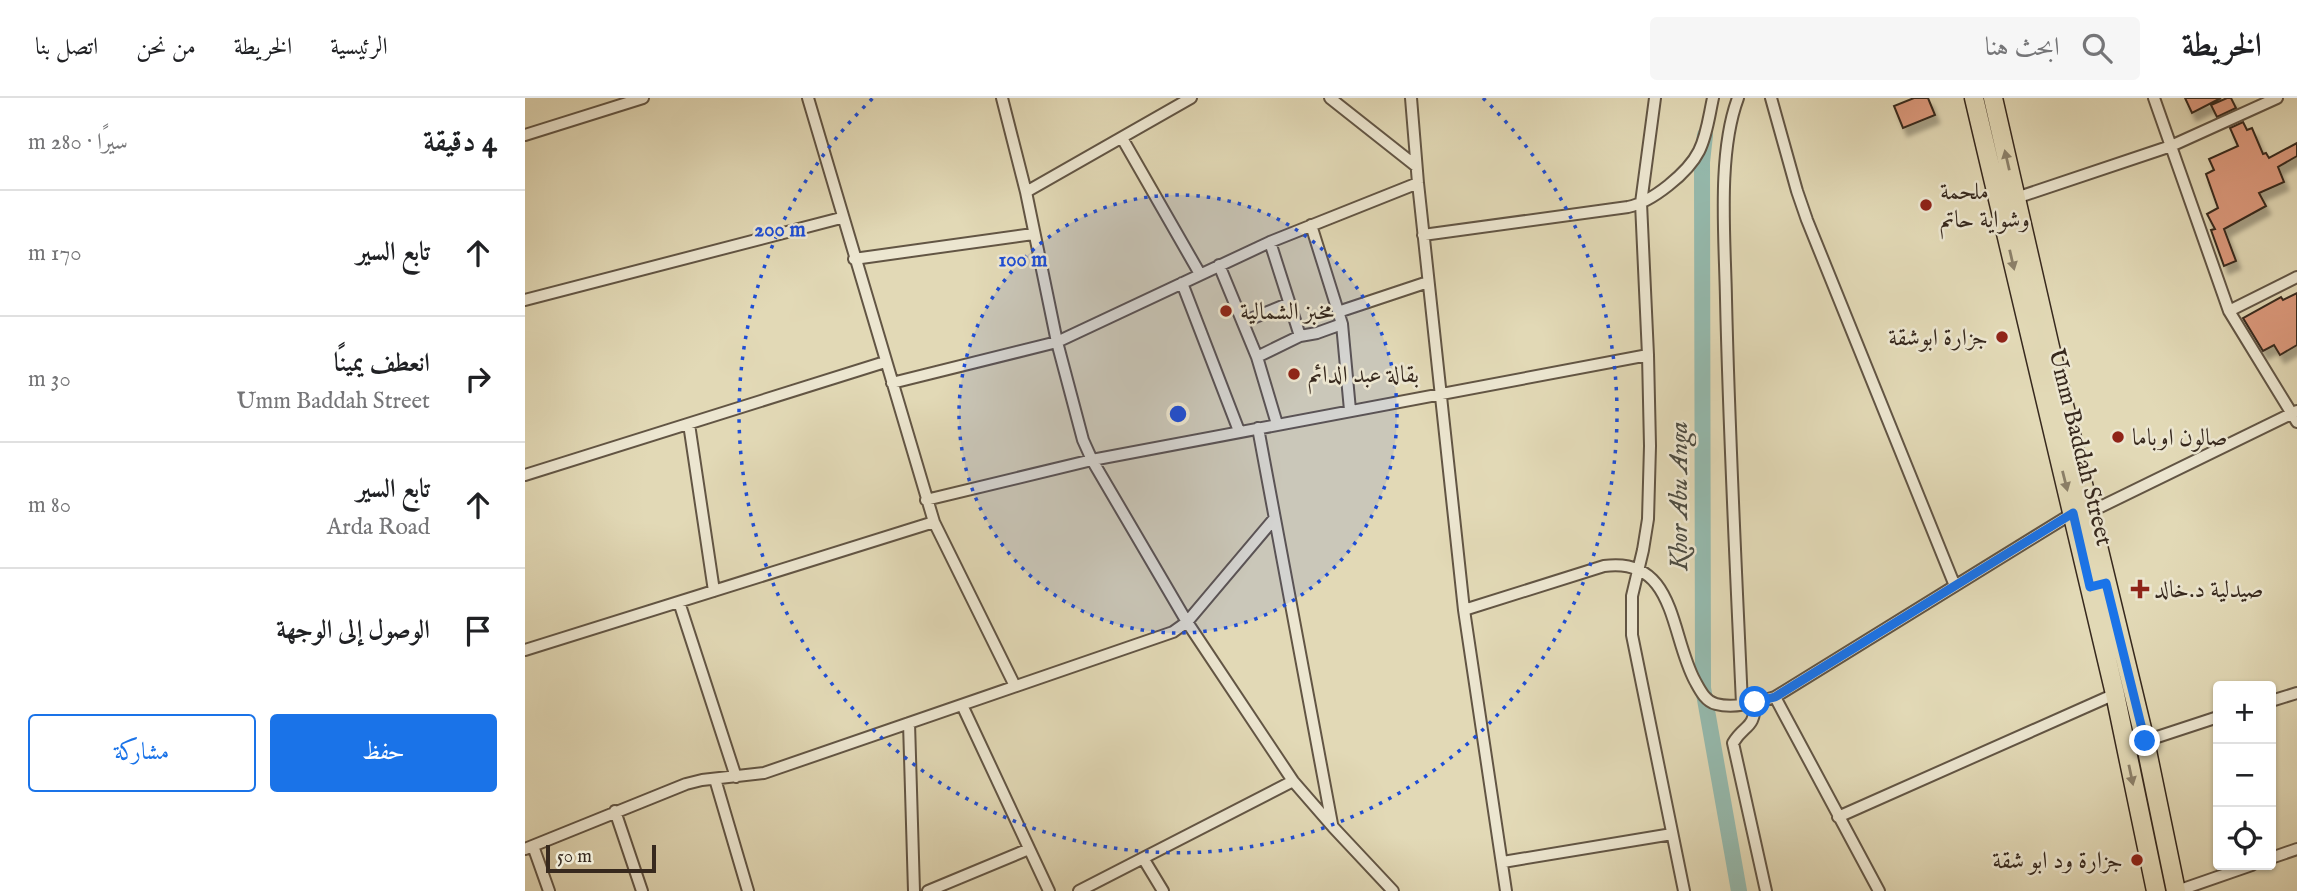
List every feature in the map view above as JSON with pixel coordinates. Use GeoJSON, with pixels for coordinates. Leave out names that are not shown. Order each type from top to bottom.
{"type":"FeatureCollection","features":[{"type":"Feature","properties":{"kind":"main road","name":"Umm Baddah Street"},"geometry":{"type":"LineString","coordinates":[[1974,98],[2081,513]]}},
{"type":"Feature","properties":{"kind":"main road","name":"Umm Baddah Street"},"geometry":{"type":"LineString","coordinates":[[1993,98],[2081,513]]}},
{"type":"Feature","properties":{"kind":"main road"},"geometry":{"type":"LineString","coordinates":[[2081,513],[2098,585],[2145,741],[2177,891]]}},
{"type":"Feature","properties":{"kind":"main road"},"geometry":{"type":"LineString","coordinates":[[2098,585],[2115,694],[2156,891]]}},
{"type":"Feature","properties":{"kind":"street"},"geometry":{"type":"LineString","coordinates":[[525,135],[643,98]]}},
{"type":"Feature","properties":{"kind":"street"},"geometry":{"type":"LineString","coordinates":[[808,98],[841,218],[926,500],[934,522],[1015,686]]}},
{"type":"Feature","properties":{"kind":"street"},"geometry":{"type":"LineString","coordinates":[[1002,98],[1026,192],[1057,342],[1083,440],[1092,460],[1187,622],[1293,781],[1393,891]]}},
{"type":"Feature","properties":{"kind":"street"},"geometry":{"type":"LineString","coordinates":[[1026,192],[1191,98]]}},
{"type":"Feature","properties":{"kind":"street"},"geometry":{"type":"LineString","coordinates":[[1330,98],[1416,166]]}},
{"type":"Feature","properties":{"kind":"street"},"geometry":{"type":"LineString","coordinates":[[1411,98],[1423,235],[1464,610],[1506,891]]}},
{"type":"Feature","properties":{"kind":"street"},"geometry":{"type":"LineString","coordinates":[[1655,98],[1641,203],[1648,355],[1648,519],[1632,606],[1634,651],[1684,891]]}},
{"type":"Feature","properties":{"kind":"street"},"geometry":{"type":"LineString","coordinates":[[1423,235],[1641,203],[1676,178],[1699,152],[1713,98]]}},
{"type":"Feature","properties":{"kind":"street"},"geometry":{"type":"LineString","coordinates":[[1738,98],[1728,138],[1725,227],[1728,388],[1742,704]]}},
{"type":"Feature","properties":{"kind":"street"},"geometry":{"type":"LineString","coordinates":[[1771,98],[1807,220],[1955,586]]}},
{"type":"Feature","properties":{"kind":"street"},"geometry":{"type":"LineString","coordinates":[[1464,610],[1604,566],[1638,568],[1649,574],[1662,589],[1686,664],[1709,701],[1717,704],[1755,702],[1775,697],[1955,586],[2081,513],[2295,416],[2229,311],[2154,98]]}},
{"type":"Feature","properties":{"kind":"street"},"geometry":{"type":"LineString","coordinates":[[2016,198],[2171,146],[2277,98]]}},
{"type":"Feature","properties":{"kind":"street"},"geometry":{"type":"LineString","coordinates":[[1122,138],[1200,274]]}},
{"type":"Feature","properties":{"kind":"street"},"geometry":{"type":"LineString","coordinates":[[892,383],[1057,342],[1270,242],[1418,183]]}},
{"type":"Feature","properties":{"kind":"street"},"geometry":{"type":"LineString","coordinates":[[525,300],[841,218]]}},
{"type":"Feature","properties":{"kind":"street"},"geometry":{"type":"LineString","coordinates":[[1311,225],[1342,324],[1350,410]]}},
{"type":"Feature","properties":{"kind":"street"},"geometry":{"type":"LineString","coordinates":[[854,259],[1033,234]]}},
{"type":"Feature","properties":{"kind":"street"},"geometry":{"type":"LineString","coordinates":[[1270,242],[1300,336]]}},
{"type":"Feature","properties":{"kind":"street"},"geometry":{"type":"LineString","coordinates":[[1219,265],[1257,357],[1277,424]]}},
{"type":"Feature","properties":{"kind":"street"},"geometry":{"type":"LineString","coordinates":[[2229,311],[2297,277]]}},
{"type":"Feature","properties":{"kind":"street"},"geometry":{"type":"LineString","coordinates":[[1338,312],[1428,282]]}},
{"type":"Feature","properties":{"kind":"street"},"geometry":{"type":"LineString","coordinates":[[1182,283],[1239,431]]}},
{"type":"Feature","properties":{"kind":"street"},"geometry":{"type":"LineString","coordinates":[[1243,322],[1290,303]]}},
{"type":"Feature","properties":{"kind":"street"},"geometry":{"type":"LineString","coordinates":[[1257,357],[1300,336],[1342,324]]}},
{"type":"Feature","properties":{"kind":"street"},"geometry":{"type":"LineString","coordinates":[[926,500],[1092,460],[1648,355]]}},
{"type":"Feature","properties":{"kind":"street"},"geometry":{"type":"LineString","coordinates":[[525,475],[885,362]]}},
{"type":"Feature","properties":{"kind":"street"},"geometry":{"type":"LineString","coordinates":[[689,424],[713,591]]}},
{"type":"Feature","properties":{"kind":"street"},"geometry":{"type":"LineString","coordinates":[[1258,428],[1333,827]]}},
{"type":"Feature","properties":{"kind":"street"},"geometry":{"type":"LineString","coordinates":[[549,891],[529,848],[615,811],[686,784],[764,773],[1160,636],[1187,622],[1274,519]]}},
{"type":"Feature","properties":{"kind":"street"},"geometry":{"type":"LineString","coordinates":[[525,650],[934,522]]}},
{"type":"Feature","properties":{"kind":"street"},"geometry":{"type":"LineString","coordinates":[[679,603],[736,777]]}},
{"type":"Feature","properties":{"kind":"street"},"geometry":{"type":"LineString","coordinates":[[2276,699],[2297,693]]}},
{"type":"Feature","properties":{"kind":"street"},"geometry":{"type":"LineString","coordinates":[[1838,817],[2115,694]]}},
{"type":"Feature","properties":{"kind":"street"},"geometry":{"type":"LineString","coordinates":[[1775,697],[1879,891]]}},
{"type":"Feature","properties":{"kind":"street"},"geometry":{"type":"LineString","coordinates":[[1755,702],[1755,717],[1733,743],[1766,891]]}},
{"type":"Feature","properties":{"kind":"street"},"geometry":{"type":"LineString","coordinates":[[962,705],[1049,891]]}},
{"type":"Feature","properties":{"kind":"street"},"geometry":{"type":"LineString","coordinates":[[2145,741],[2213,720]]}},
{"type":"Feature","properties":{"kind":"street"},"geometry":{"type":"LineString","coordinates":[[909,723],[914,891]]}},
{"type":"Feature","properties":{"kind":"street"},"geometry":{"type":"LineString","coordinates":[[715,779],[748,891]]}},
{"type":"Feature","properties":{"kind":"street"},"geometry":{"type":"LineString","coordinates":[[1079,891],[1293,781]]}},
{"type":"Feature","properties":{"kind":"street"},"geometry":{"type":"LineString","coordinates":[[615,811],[642,891]]}},
{"type":"Feature","properties":{"kind":"street"},"geometry":{"type":"LineString","coordinates":[[1503,862],[1672,834]]}},
{"type":"Feature","properties":{"kind":"street"},"geometry":{"type":"LineString","coordinates":[[928,891],[1029,849]]}},
{"type":"Feature","properties":{"kind":"street"},"geometry":{"type":"LineString","coordinates":[[2276,856],[2297,849]]}},
{"type":"Feature","properties":{"kind":"street"},"geometry":{"type":"LineString","coordinates":[[1143,858],[1163,891]]}},
{"type":"Feature","properties":{"kind":"street"},"geometry":{"type":"LineString","coordinates":[[2177,891],[2238,870]]}},
{"type":"Feature","properties":{"kind":"building"},"geometry":{"type":"Polygon","coordinates":[[[1914,98],[1928,98],[1935,115],[1903,128],[1894,106],[1914,98]]]}},
{"type":"Feature","properties":{"kind":"building"},"geometry":{"type":"Polygon","coordinates":[[[2185,98],[2221,98],[2192,113],[2185,98]]]}},
{"type":"Feature","properties":{"kind":"building"},"geometry":{"type":"Polygon","coordinates":[[[2231,98],[2236,108],[2217,117],[2211,105],[2231,98]]]}},
{"type":"Feature","properties":{"kind":"building"},"geometry":{"type":"Polygon","coordinates":[[[2243,122],[2247,130],[2252,128],[2263,154],[2266,153],[2269,158],[2297,143],[2297,156],[2278,167],[2284,182],[2259,193],[2266,206],[2224,229],[2236,261],[2224,266],[2211,230],[2215,229],[2207,214],[2218,208],[2206,174],[2214,170],[2209,159],[2238,146],[2230,128],[2243,122]]]}},
{"type":"Feature","properties":{"kind":"building"},"geometry":{"type":"Polygon","coordinates":[[[2297,293],[2297,345],[2280,355],[2274,345],[2263,351],[2243,318],[2281,297],[2283,300],[2297,293]]]}},
{"type":"Feature","properties":{"kind":"waterway","name":"Khor Abu Anga"},"geometry":{"type":"LineString","coordinates":[[1705,135],[1702,162],[1703,688],[1739,891]]}},
{"type":"Feature","properties":{"kind":"place","name":"ملحمة وشواية حاتم"},"geometry":{"type":"Point","coordinates":[1926,205]}},
{"type":"Feature","properties":{"kind":"place","name":"مخبز الشمالية"},"geometry":{"type":"Point","coordinates":[1226,311]}},
{"type":"Feature","properties":{"kind":"place","name":"جزارة ابوشقة"},"geometry":{"type":"Point","coordinates":[2002,337]}},
{"type":"Feature","properties":{"kind":"place","name":"بقالة عبد الدائم"},"geometry":{"type":"Point","coordinates":[1294,374]}},
{"type":"Feature","properties":{"kind":"place","name":"صالون اوباما"},"geometry":{"type":"Point","coordinates":[2118,437]}},
{"type":"Feature","properties":{"kind":"place","name":"صيدلية د.خالد"},"geometry":{"type":"Point","coordinates":[2140,589]}},
{"type":"Feature","properties":{"kind":"place","name":"جزارة ود ابو شقة"},"geometry":{"type":"Point","coordinates":[2137,860]}},
{"type":"Feature","properties":{"kind":"route"},"geometry":{"type":"LineString","coordinates":[[1755,702],[1775,697],[2073,513],[2090,587],[2106,583],[2145,741]]}}]}
